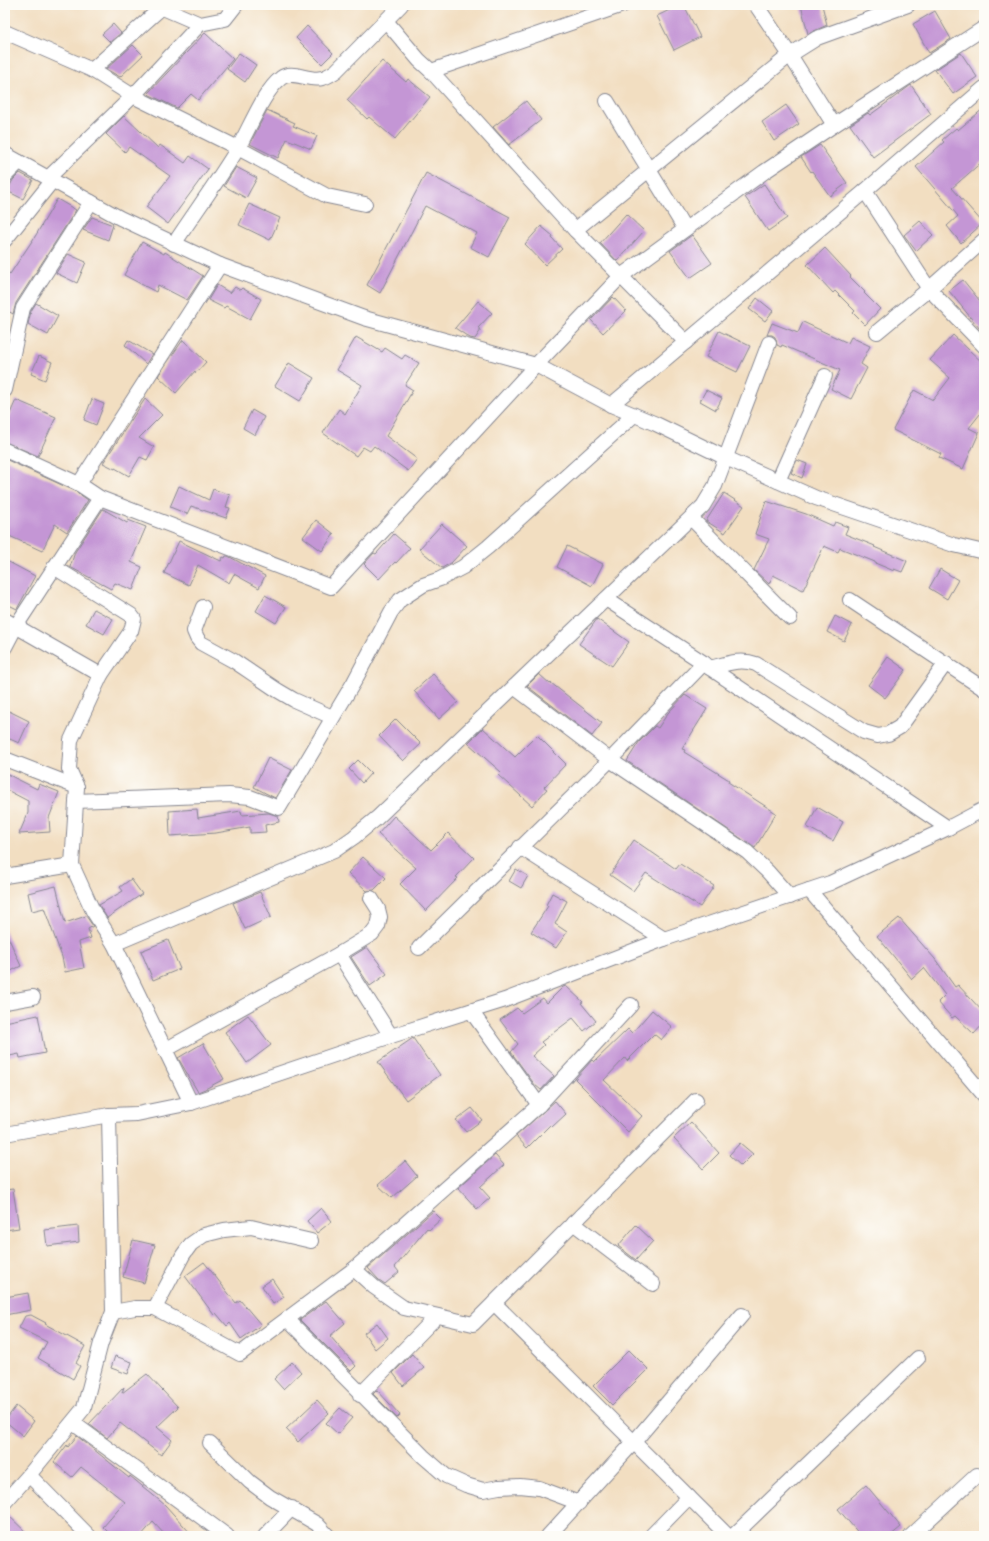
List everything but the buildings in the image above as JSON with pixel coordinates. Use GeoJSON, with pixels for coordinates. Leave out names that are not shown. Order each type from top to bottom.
{"type":"FeatureCollection","features":[{"type":"Feature","properties":{"kind":"street"},"geometry":{"type":"LineString","coordinates":[[5,240],[51,179],[133,96],[200,24],[225,18],[236,5]]}},
{"type":"Feature","properties":{"kind":"street"},"geometry":{"type":"LineString","coordinates":[[174,244],[238,148],[268,91],[282,77],[290,76],[311,79],[322,78],[336,72],[401,5]]}},
{"type":"Feature","properties":{"kind":"street"},"geometry":{"type":"LineString","coordinates":[[431,71],[623,5]]}},
{"type":"Feature","properties":{"kind":"street"},"geometry":{"type":"LineString","coordinates":[[756,5],[790,55],[834,125]]}},
{"type":"Feature","properties":{"kind":"street"},"geometry":{"type":"LineString","coordinates":[[575,230],[790,55],[817,38],[908,5]]}},
{"type":"Feature","properties":{"kind":"street"},"geometry":{"type":"LineString","coordinates":[[92,70],[158,7],[200,24]]}},
{"type":"Feature","properties":{"kind":"street"},"geometry":{"type":"LineString","coordinates":[[386,21],[419,60],[431,71],[575,230],[686,342]]}},
{"type":"Feature","properties":{"kind":"street"},"geometry":{"type":"LineString","coordinates":[[5,450],[79,484],[100,498],[331,587],[536,365],[621,276],[764,172],[984,28]]}},
{"type":"Feature","properties":{"kind":"street"},"geometry":{"type":"LineString","coordinates":[[5,32],[92,70],[133,96],[238,148],[327,196],[365,204]]}},
{"type":"Feature","properties":{"kind":"street"},"geometry":{"type":"LineString","coordinates":[[611,405],[865,191],[984,88]]}},
{"type":"Feature","properties":{"kind":"street"},"geometry":{"type":"LineString","coordinates":[[607,102],[685,229]]}},
{"type":"Feature","properties":{"kind":"street"},"geometry":{"type":"LineString","coordinates":[[5,154],[120,218],[220,265],[364,318],[536,365],[611,405],[656,424],[726,458],[816,498],[954,545],[984,552]]}},
{"type":"Feature","properties":{"kind":"street"},"geometry":{"type":"LineString","coordinates":[[5,176],[20,162]]}},
{"type":"Feature","properties":{"kind":"street"},"geometry":{"type":"LineString","coordinates":[[865,191],[929,289],[984,346]]}},
{"type":"Feature","properties":{"kind":"street"},"geometry":{"type":"LineString","coordinates":[[5,390],[7,374],[23,308],[91,202]]}},
{"type":"Feature","properties":{"kind":"street"},"geometry":{"type":"LineString","coordinates":[[877,332],[929,289],[984,240]]}},
{"type":"Feature","properties":{"kind":"street"},"geometry":{"type":"LineString","coordinates":[[79,484],[220,265]]}},
{"type":"Feature","properties":{"kind":"street"},"geometry":{"type":"LineString","coordinates":[[114,944],[334,851],[377,818],[703,506],[715,486],[769,343]]}},
{"type":"Feature","properties":{"kind":"street"},"geometry":{"type":"LineString","coordinates":[[778,481],[825,376]]}},
{"type":"Feature","properties":{"kind":"street"},"geometry":{"type":"LineString","coordinates":[[76,801],[229,795],[250,798],[279,808],[354,682],[391,612],[400,600],[423,585],[440,579],[463,567],[634,415]]}},
{"type":"Feature","properties":{"kind":"street"},"geometry":{"type":"LineString","coordinates":[[5,647],[10,623],[54,567],[100,498]]}},
{"type":"Feature","properties":{"kind":"street"},"geometry":{"type":"LineString","coordinates":[[691,518],[790,618]]}},
{"type":"Feature","properties":{"kind":"street"},"geometry":{"type":"LineString","coordinates":[[54,567],[130,615],[134,620],[131,631],[101,675],[71,740],[69,769],[77,786],[72,865],[93,911],[114,944],[191,1103]]}},
{"type":"Feature","properties":{"kind":"street"},"geometry":{"type":"LineString","coordinates":[[606,599],[948,828]]}},
{"type":"Feature","properties":{"kind":"street"},"geometry":{"type":"LineString","coordinates":[[850,600],[984,689]]}},
{"type":"Feature","properties":{"kind":"street"},"geometry":{"type":"LineString","coordinates":[[203,607],[194,631],[196,638],[201,643],[234,661],[294,700],[332,717]]}},
{"type":"Feature","properties":{"kind":"street"},"geometry":{"type":"LineString","coordinates":[[10,623],[101,675]]}},
{"type":"Feature","properties":{"kind":"street"},"geometry":{"type":"LineString","coordinates":[[418,948],[707,666],[737,661],[747,661],[756,664],[864,732],[878,736],[888,734],[900,727],[946,664]]}},
{"type":"Feature","properties":{"kind":"street"},"geometry":{"type":"LineString","coordinates":[[514,687],[610,760],[747,852],[790,896]]}},
{"type":"Feature","properties":{"kind":"street"},"geometry":{"type":"LineString","coordinates":[[5,760],[77,786]]}},
{"type":"Feature","properties":{"kind":"street"},"geometry":{"type":"LineString","coordinates":[[5,1134],[109,1115],[137,1114],[191,1103],[391,1036],[505,1000],[664,939],[830,882],[948,828],[984,809]]}},
{"type":"Feature","properties":{"kind":"street"},"geometry":{"type":"LineString","coordinates":[[520,848],[664,939]]}},
{"type":"Feature","properties":{"kind":"street"},"geometry":{"type":"LineString","coordinates":[[5,876],[72,865]]}},
{"type":"Feature","properties":{"kind":"street"},"geometry":{"type":"LineString","coordinates":[[809,890],[984,1095]]}},
{"type":"Feature","properties":{"kind":"street"},"geometry":{"type":"LineString","coordinates":[[165,1050],[372,934],[378,926],[380,917],[378,909],[371,898]]}},
{"type":"Feature","properties":{"kind":"street"},"geometry":{"type":"LineString","coordinates":[[338,954],[391,1036]]}},
{"type":"Feature","properties":{"kind":"street"},"geometry":{"type":"LineString","coordinates":[[5,1002],[33,997]]}},
{"type":"Feature","properties":{"kind":"street"},"geometry":{"type":"LineString","coordinates":[[113,1312],[135,1308],[155,1308],[240,1354],[354,1269],[539,1105],[631,1005]]}},
{"type":"Feature","properties":{"kind":"street"},"geometry":{"type":"LineString","coordinates":[[471,1011],[539,1105]]}},
{"type":"Feature","properties":{"kind":"street"},"geometry":{"type":"LineString","coordinates":[[354,1269],[374,1287],[404,1308],[473,1324],[696,1100]]}},
{"type":"Feature","properties":{"kind":"street"},"geometry":{"type":"LineString","coordinates":[[5,1502],[73,1423],[84,1408],[101,1342],[113,1312],[109,1115]]}},
{"type":"Feature","properties":{"kind":"street"},"geometry":{"type":"LineString","coordinates":[[572,1223],[653,1284]]}},
{"type":"Feature","properties":{"kind":"street"},"geometry":{"type":"LineString","coordinates":[[155,1308],[182,1255],[191,1244],[204,1235],[224,1230],[251,1227],[311,1241]]}},
{"type":"Feature","properties":{"kind":"street"},"geometry":{"type":"LineString","coordinates":[[494,1303],[728,1536]]}},
{"type":"Feature","properties":{"kind":"street"},"geometry":{"type":"LineString","coordinates":[[548,1536],[634,1442],[742,1315]]}},
{"type":"Feature","properties":{"kind":"street"},"geometry":{"type":"LineString","coordinates":[[360,1395],[437,1316]]}},
{"type":"Feature","properties":{"kind":"street"},"geometry":{"type":"LineString","coordinates":[[287,1319],[360,1395],[423,1456],[446,1476],[466,1485],[483,1490],[499,1487],[520,1486],[539,1488],[579,1502]]}},
{"type":"Feature","properties":{"kind":"street"},"geometry":{"type":"LineString","coordinates":[[733,1536],[918,1358]]}},
{"type":"Feature","properties":{"kind":"street"},"geometry":{"type":"LineString","coordinates":[[73,1423],[227,1536]]}},
{"type":"Feature","properties":{"kind":"street"},"geometry":{"type":"LineString","coordinates":[[210,1443],[250,1482],[270,1497],[292,1508],[317,1524],[328,1536]]}},
{"type":"Feature","properties":{"kind":"street"},"geometry":{"type":"LineString","coordinates":[[29,1475],[89,1536]]}},
{"type":"Feature","properties":{"kind":"street"},"geometry":{"type":"LineString","coordinates":[[911,1536],[977,1475]]}},
{"type":"Feature","properties":{"kind":"street"},"geometry":{"type":"LineString","coordinates":[[651,1536],[689,1497]]}},
{"type":"Feature","properties":{"kind":"street"},"geometry":{"type":"LineString","coordinates":[[266,1536],[292,1508]]}}]}
